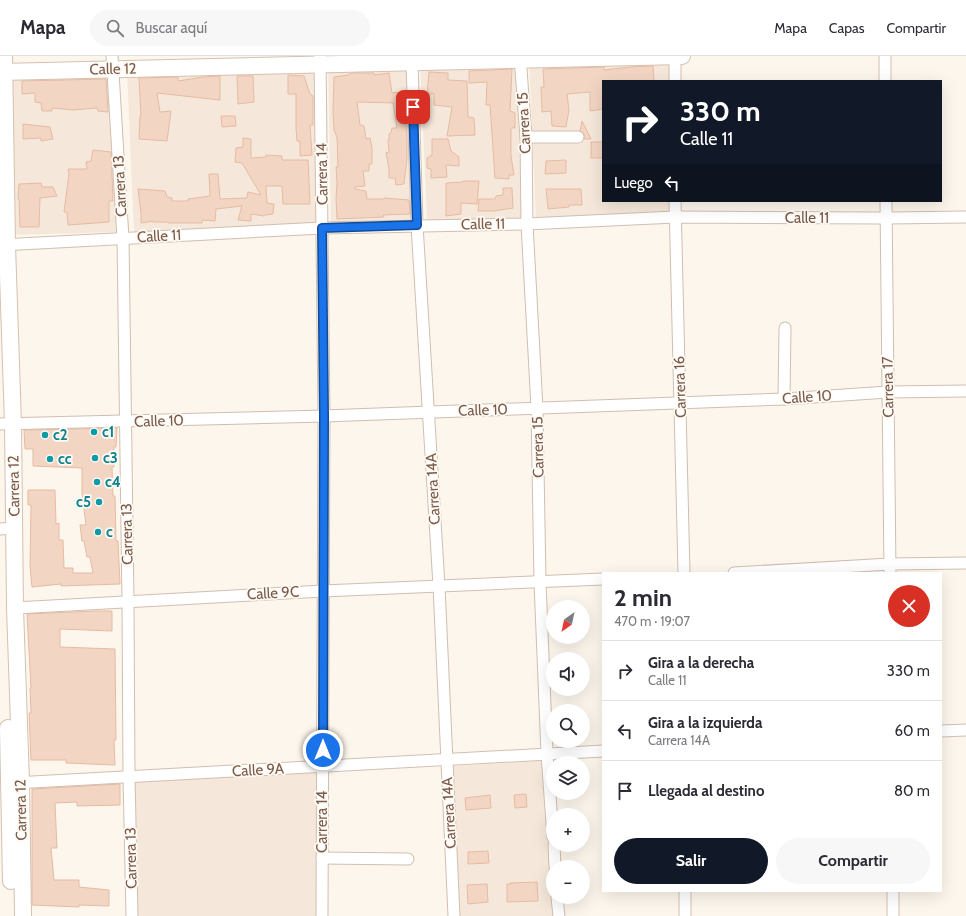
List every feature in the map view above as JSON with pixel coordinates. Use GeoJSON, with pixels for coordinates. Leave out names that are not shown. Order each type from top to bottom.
{"type":"FeatureCollection","features":[{"type":"Feature","properties":{"kind":"street"},"geometry":{"type":"LineString","coordinates":[[675,56],[675,80]]}},
{"type":"Feature","properties":{"kind":"street","name":"Calle 12"},"geometry":{"type":"LineString","coordinates":[[3,66],[320,60],[412,62],[520,58],[682,56]]}},
{"type":"Feature","properties":{"kind":"street"},"geometry":{"type":"LineString","coordinates":[[885,56],[885,80]]}},
{"type":"Feature","properties":{"kind":"street","name":"Carrera 15"},"geometry":{"type":"LineString","coordinates":[[520,58],[526,137],[528,224],[537,408],[540,582],[547,754],[551,808]]}},
{"type":"Feature","properties":{"kind":"street","name":"Carrera 14"},"geometry":{"type":"LineString","coordinates":[[320,60],[324,416],[322,916]]}},
{"type":"Feature","properties":{"kind":"street","name":"Carrera 14A"},"geometry":{"type":"LineString","coordinates":[[412,62],[417,225],[439,586],[454,916]]}},
{"type":"Feature","properties":{"kind":"street","name":"Carrera 13"},"geometry":{"type":"LineString","coordinates":[[113,63],[123,238],[132,916]]}},
{"type":"Feature","properties":{"kind":"street","name":"Carrera 12"},"geometry":{"type":"LineString","coordinates":[[3,66],[6,529],[15,783],[23,916]]}},
{"type":"Feature","properties":{"kind":"street"},"geometry":{"type":"LineString","coordinates":[[526,137],[578,137]]}},
{"type":"Feature","properties":{"kind":"street","name":"Carrera 16"},"geometry":{"type":"LineString","coordinates":[[675,202],[684,572]]}},
{"type":"Feature","properties":{"kind":"street","name":"Carrera 17"},"geometry":{"type":"LineString","coordinates":[[886,202],[890,569]]}},
{"type":"Feature","properties":{"kind":"street","name":"Calle 11"},"geometry":{"type":"LineString","coordinates":[[3,245],[322,228],[528,224],[675,217],[966,217]]}},
{"type":"Feature","properties":{"kind":"street"},"geometry":{"type":"LineString","coordinates":[[784,399],[785,328]]}},
{"type":"Feature","properties":{"kind":"street","name":"Carrera 12"},"geometry":{"type":"LineString","coordinates":[[0,331],[5,424]]}},
{"type":"Feature","properties":{"kind":"street","name":"Calle 10"},"geometry":{"type":"LineString","coordinates":[[5,424],[324,416],[784,399],[888,392],[966,391]]}},
{"type":"Feature","properties":{"kind":"street","name":"Carrera 12"},"geometry":{"type":"LineString","coordinates":[[6,529],[15,608],[15,783],[12,916]]}},
{"type":"Feature","properties":{"kind":"street"},"geometry":{"type":"LineString","coordinates":[[773,572],[890,569],[966,564]]}},
{"type":"Feature","properties":{"kind":"street","name":"Calle 9C"},"geometry":{"type":"LineString","coordinates":[[15,608],[323,590],[602,579]]}},
{"type":"Feature","properties":{"kind":"street"},"geometry":{"type":"LineString","coordinates":[[942,731],[966,730]]}},
{"type":"Feature","properties":{"kind":"street","name":"Calle 9A"},"geometry":{"type":"LineString","coordinates":[[15,783],[602,751]]}},
{"type":"Feature","properties":{"kind":"street"},"geometry":{"type":"LineString","coordinates":[[322,858],[408,859]]}},
{"type":"Feature","properties":{"kind":"street"},"geometry":{"type":"LineString","coordinates":[[685,892],[685,916]]}},
{"type":"Feature","properties":{"kind":"street"},"geometry":{"type":"LineString","coordinates":[[892,892],[893,916]]}},
{"type":"Feature","properties":{"kind":"street"},"geometry":{"type":"LineString","coordinates":[[557,904],[558,916]]}},
{"type":"Feature","properties":{"kind":"shaded area"},"geometry":{"type":"Polygon","coordinates":[[[671,57],[672,80],[602,80],[602,202],[674,202],[674,217],[536,221],[529,60],[671,57]]]}},
{"type":"Feature","properties":{"kind":"shaded area"},"geometry":{"type":"Polygon","coordinates":[[[519,59],[527,218],[427,221],[420,65],[519,59]]]}},
{"type":"Feature","properties":{"kind":"shaded area"},"geometry":{"type":"Polygon","coordinates":[[[410,63],[415,223],[331,226],[328,64],[410,63]]]}},
{"type":"Feature","properties":{"kind":"shaded area"},"geometry":{"type":"Polygon","coordinates":[[[314,65],[317,224],[134,233],[127,71],[314,65]]]}},
{"type":"Feature","properties":{"kind":"shaded area"},"geometry":{"type":"Polygon","coordinates":[[[117,71],[119,232],[10,235],[13,72],[117,71]]]}},
{"type":"Feature","properties":{"kind":"shaded area"},"geometry":{"type":"Polygon","coordinates":[[[541,761],[546,826],[546,852],[548,852],[549,860],[546,860],[546,904],[552,904],[553,916],[455,916],[453,766],[541,761]]]}},
{"type":"Feature","properties":{"kind":"shaded area"},"geometry":{"type":"Polygon","coordinates":[[[323,766],[322,916],[135,916],[131,779],[323,766]]]}},
{"type":"Feature","properties":{"kind":"building"},"geometry":{"type":"Polygon","coordinates":[[[653,66],[654,80],[602,80],[602,109],[590,111],[590,92],[567,94],[569,110],[566,127],[552,126],[551,111],[542,112],[541,87],[544,87],[543,69],[604,67],[604,70],[653,66]]]}},
{"type":"Feature","properties":{"kind":"building"},"geometry":{"type":"Polygon","coordinates":[[[512,69],[510,111],[515,113],[515,128],[511,128],[511,156],[514,175],[509,175],[509,179],[495,178],[490,105],[486,105],[487,82],[469,83],[469,71],[512,69]]]}},
{"type":"Feature","properties":{"kind":"building"},"geometry":{"type":"Polygon","coordinates":[[[429,72],[448,73],[448,80],[467,81],[468,117],[474,118],[475,135],[447,136],[452,107],[434,105],[434,94],[427,94],[429,72]]]}},
{"type":"Feature","properties":{"kind":"building"},"geometry":{"type":"Polygon","coordinates":[[[351,73],[374,73],[374,75],[389,73],[392,93],[397,92],[406,126],[407,139],[407,159],[404,184],[396,185],[395,178],[389,178],[386,153],[389,152],[389,134],[391,133],[392,128],[397,128],[393,103],[357,102],[360,125],[364,126],[366,139],[370,138],[372,148],[372,164],[369,164],[369,171],[363,171],[365,186],[355,187],[355,189],[366,191],[367,199],[384,198],[409,200],[410,214],[383,215],[384,217],[337,219],[336,167],[338,167],[337,137],[334,130],[333,111],[334,77],[348,75],[351,73]]]}},
{"type":"Feature","properties":{"kind":"building"},"geometry":{"type":"Polygon","coordinates":[[[288,75],[304,76],[310,94],[313,96],[313,125],[310,125],[312,155],[300,156],[300,141],[297,141],[296,128],[296,94],[288,94],[288,75]]]}},
{"type":"Feature","properties":{"kind":"building"},"geometry":{"type":"Polygon","coordinates":[[[220,76],[220,100],[157,93],[160,112],[171,111],[167,141],[139,139],[141,116],[139,78],[178,77],[178,81],[220,76]]]}},
{"type":"Feature","properties":{"kind":"building"},"geometry":{"type":"Polygon","coordinates":[[[237,76],[253,76],[254,102],[238,104],[237,76]]]}},
{"type":"Feature","properties":{"kind":"building"},"geometry":{"type":"Polygon","coordinates":[[[106,79],[108,112],[98,111],[97,108],[73,110],[52,108],[52,111],[42,111],[41,103],[35,102],[35,93],[22,94],[22,81],[106,79]]]}},
{"type":"Feature","properties":{"kind":"building"},"geometry":{"type":"Polygon","coordinates":[[[221,116],[235,116],[236,126],[222,127],[221,116]]]}},
{"type":"Feature","properties":{"kind":"building"},"geometry":{"type":"Polygon","coordinates":[[[582,121],[591,139],[584,139],[584,134],[580,131],[582,121]]]}},
{"type":"Feature","properties":{"kind":"building"},"geometry":{"type":"Polygon","coordinates":[[[23,124],[50,127],[53,139],[41,141],[41,138],[23,139],[23,124]]]}},
{"type":"Feature","properties":{"kind":"building"},"geometry":{"type":"Polygon","coordinates":[[[243,138],[251,139],[251,158],[266,157],[266,155],[282,156],[282,160],[308,160],[310,204],[283,204],[282,186],[266,186],[267,203],[274,204],[273,214],[264,216],[251,214],[251,221],[238,220],[242,206],[216,209],[215,221],[202,220],[202,223],[168,223],[153,221],[141,223],[138,189],[165,191],[167,197],[172,198],[172,201],[188,201],[188,199],[210,196],[209,174],[218,174],[220,199],[247,198],[248,192],[261,195],[242,163],[235,162],[236,148],[243,147],[243,138]]]}},
{"type":"Feature","properties":{"kind":"building"},"geometry":{"type":"Polygon","coordinates":[[[432,139],[448,139],[451,151],[459,157],[459,166],[446,165],[447,177],[431,178],[431,169],[427,168],[427,158],[432,155],[432,139]]]}},
{"type":"Feature","properties":{"kind":"building"},"geometry":{"type":"Polygon","coordinates":[[[591,142],[602,142],[602,158],[591,158],[591,142]]]}},
{"type":"Feature","properties":{"kind":"building"},"geometry":{"type":"Polygon","coordinates":[[[93,150],[111,152],[113,201],[109,201],[109,222],[68,225],[67,212],[64,212],[69,174],[68,169],[87,169],[86,162],[91,161],[93,150]]]}},
{"type":"Feature","properties":{"kind":"building"},"geometry":{"type":"Polygon","coordinates":[[[566,160],[566,173],[545,174],[546,161],[566,160]]]}},
{"type":"Feature","properties":{"kind":"building"},"geometry":{"type":"Polygon","coordinates":[[[479,181],[477,204],[461,203],[461,214],[446,216],[446,183],[479,181]]]}},
{"type":"Feature","properties":{"kind":"building"},"geometry":{"type":"Polygon","coordinates":[[[41,183],[42,187],[53,187],[57,196],[40,198],[39,227],[20,227],[18,199],[19,184],[41,183]]]}},
{"type":"Feature","properties":{"kind":"building"},"geometry":{"type":"Polygon","coordinates":[[[503,188],[512,188],[513,208],[494,211],[478,211],[479,199],[495,199],[496,196],[503,195],[503,188]]]}},
{"type":"Feature","properties":{"kind":"building"},"geometry":{"type":"Polygon","coordinates":[[[546,189],[581,189],[582,205],[569,205],[569,207],[548,209],[546,189]]]}},
{"type":"Feature","properties":{"kind":"building"},"geometry":{"type":"Polygon","coordinates":[[[117,428],[116,447],[114,447],[114,467],[112,467],[120,584],[61,586],[61,584],[32,587],[30,566],[31,505],[28,505],[28,490],[55,490],[56,524],[59,523],[59,540],[63,540],[64,568],[73,568],[73,573],[93,573],[90,557],[87,557],[84,541],[82,541],[80,525],[86,525],[82,493],[82,468],[33,466],[33,449],[25,449],[24,430],[117,428]]]}},
{"type":"Feature","properties":{"kind":"building"},"geometry":{"type":"Polygon","coordinates":[[[112,611],[112,631],[60,629],[60,647],[115,649],[115,765],[66,763],[66,760],[31,760],[29,713],[31,713],[31,688],[27,614],[112,611]]]}},
{"type":"Feature","properties":{"kind":"building"},"geometry":{"type":"Polygon","coordinates":[[[120,784],[120,805],[77,806],[77,802],[55,803],[57,848],[51,848],[54,880],[79,880],[79,887],[109,890],[109,906],[79,905],[79,907],[32,905],[32,789],[120,784]]]}},
{"type":"Feature","properties":{"kind":"building"},"geometry":{"type":"Polygon","coordinates":[[[526,794],[527,807],[515,808],[514,795],[526,794]]]}},
{"type":"Feature","properties":{"kind":"building"},"geometry":{"type":"Polygon","coordinates":[[[490,795],[491,808],[466,810],[465,798],[490,795]]]}},
{"type":"Feature","properties":{"kind":"building"},"geometry":{"type":"Polygon","coordinates":[[[488,851],[489,863],[468,864],[468,852],[488,851]]]}},
{"type":"Feature","properties":{"kind":"building"},"geometry":{"type":"Polygon","coordinates":[[[537,882],[538,901],[507,902],[507,884],[537,882]]]}},
{"type":"Feature","properties":{"kind":"building"},"geometry":{"type":"Polygon","coordinates":[[[487,884],[488,902],[468,904],[467,885],[487,884]]]}},
{"type":"Feature","properties":{"kind":"place","name":"c1"},"geometry":{"type":"Point","coordinates":[94,432]}},
{"type":"Feature","properties":{"kind":"place","name":"c2"},"geometry":{"type":"Point","coordinates":[45,435]}},
{"type":"Feature","properties":{"kind":"place","name":"c3"},"geometry":{"type":"Point","coordinates":[95,458]}},
{"type":"Feature","properties":{"kind":"place","name":"cc"},"geometry":{"type":"Point","coordinates":[50,459]}},
{"type":"Feature","properties":{"kind":"place","name":"c4"},"geometry":{"type":"Point","coordinates":[97,482]}},
{"type":"Feature","properties":{"kind":"place","name":"c5"},"geometry":{"type":"Point","coordinates":[99,502]}},
{"type":"Feature","properties":{"kind":"place","name":"c"},"geometry":{"type":"Point","coordinates":[98,532]}},
{"type":"Feature","properties":{"kind":"route"},"geometry":{"type":"LineString","coordinates":[[323,750],[324,416],[322,228],[417,225],[413,107]]}}]}
